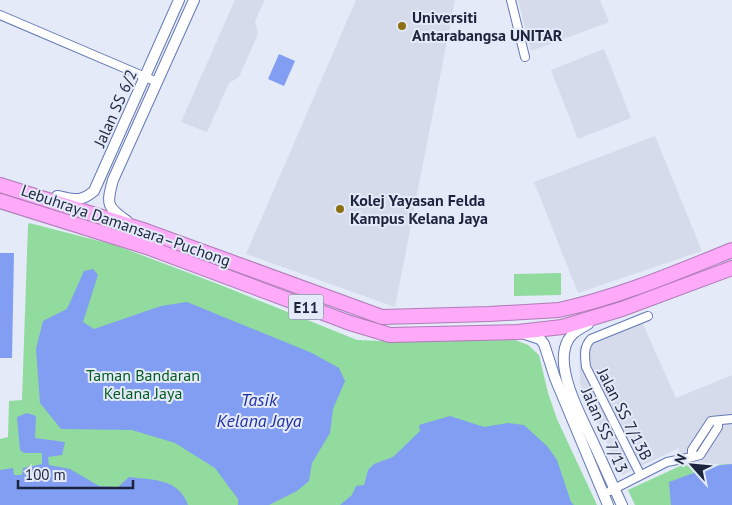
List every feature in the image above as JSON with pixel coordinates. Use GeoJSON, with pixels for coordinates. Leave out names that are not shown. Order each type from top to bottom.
{"type":"FeatureCollection","features":[{"type":"Feature","properties":{"kind":"highway"},"geometry":{"type":"LineString","coordinates":[[0,177],[127,221],[140,226],[146,231]]}},
{"type":"Feature","properties":{"kind":"highway","name":"Lebuhraya Damansara–Puchong"},"geometry":{"type":"LineString","coordinates":[[0,185],[146,231],[387,317],[559,310],[629,291],[732,250]]}},
{"type":"Feature","properties":{"kind":"highway","name":"Lebuhraya Damansara–Puchong"},"geometry":{"type":"LineString","coordinates":[[0,201],[147,247],[371,330],[390,335],[518,332],[562,327],[622,309],[732,268]]}},
{"type":"Feature","properties":{"kind":"street","name":"Jalan SS 6/2"},"geometry":{"type":"LineString","coordinates":[[57,196],[80,200],[94,191],[179,0]]}},
{"type":"Feature","properties":{"kind":"street","name":"Jalan SS 6/2"},"geometry":{"type":"LineString","coordinates":[[127,221],[109,206],[109,192],[194,0]]}},
{"type":"Feature","properties":{"kind":"street"},"geometry":{"type":"LineString","coordinates":[[511,0],[525,57]]}},
{"type":"Feature","properties":{"kind":"street"},"geometry":{"type":"LineString","coordinates":[[0,15],[157,82]]}},
{"type":"Feature","properties":{"kind":"street","name":"Jalan SS 7/13"},"geometry":{"type":"LineString","coordinates":[[622,309],[573,333],[566,343],[564,354],[567,376],[574,402],[622,505]]}},
{"type":"Feature","properties":{"kind":"street","name":"Jalan SS 7/13B"},"geometry":{"type":"LineString","coordinates":[[640,474],[586,367],[585,349],[591,339],[648,316]]}},
{"type":"Feature","properties":{"kind":"street","name":"Jalan SS 7/13"},"geometry":{"type":"LineString","coordinates":[[518,332],[540,339],[544,344],[555,378],[606,500]]}},
{"type":"Feature","properties":{"kind":"street"},"geometry":{"type":"LineString","coordinates":[[606,500],[614,488],[640,474],[667,462],[700,455],[718,427],[718,420],[732,419]]}},
{"type":"Feature","properties":{"kind":"shaded area"},"geometry":{"type":"Polygon","coordinates":[[[235,0],[265,0],[255,21],[258,34],[239,77],[229,83],[207,132],[181,122],[235,0]]]}},
{"type":"Feature","properties":{"kind":"shaded area"},"geometry":{"type":"Polygon","coordinates":[[[356,0],[455,0],[395,307],[246,254],[356,0]]]}},
{"type":"Feature","properties":{"kind":"shaded area"},"geometry":{"type":"Polygon","coordinates":[[[518,0],[600,0],[609,22],[531,51],[518,0]]]}},
{"type":"Feature","properties":{"kind":"shaded area"},"geometry":{"type":"Polygon","coordinates":[[[604,49],[631,118],[578,139],[551,70],[604,49]]]}},
{"type":"Feature","properties":{"kind":"shaded area"},"geometry":{"type":"Polygon","coordinates":[[[655,136],[702,251],[578,293],[534,182],[655,136]]]}},
{"type":"Feature","properties":{"kind":"shaded area"},"geometry":{"type":"Polygon","coordinates":[[[641,320],[676,398],[732,375],[732,464],[680,466],[679,448],[622,475],[580,385],[579,347],[641,320]]]}},
{"type":"Feature","properties":{"kind":"green space","name":"Taman Bandaran Kelana Jaya"},"geometry":{"type":"Polygon","coordinates":[[[29,223],[115,245],[357,340],[403,342],[515,340],[528,345],[539,355],[548,393],[557,419],[597,505],[0,505],[0,439],[8,437],[9,401],[22,400],[29,223]]]}},
{"type":"Feature","properties":{"kind":"green space"},"geometry":{"type":"Polygon","coordinates":[[[561,273],[561,295],[514,296],[514,274],[561,273]]]}},
{"type":"Feature","properties":{"kind":"green space"},"geometry":{"type":"Polygon","coordinates":[[[732,464],[732,505],[635,505],[628,490],[680,466],[732,464]]]}},
{"type":"Feature","properties":{"kind":"water"},"geometry":{"type":"Polygon","coordinates":[[[279,54],[295,61],[284,86],[268,79],[279,54]]]}},
{"type":"Feature","properties":{"kind":"water"},"geometry":{"type":"Polygon","coordinates":[[[0,253],[14,253],[12,358],[0,358],[0,253]]]}},
{"type":"Feature","properties":{"kind":"water","name":"Tasik Kelana Jaya"},"geometry":{"type":"Polygon","coordinates":[[[93,269],[98,275],[83,322],[94,329],[161,306],[187,302],[312,353],[339,368],[345,381],[333,409],[330,433],[312,463],[309,481],[297,491],[269,505],[238,505],[238,499],[215,468],[175,443],[132,430],[61,429],[40,403],[36,349],[43,321],[67,309],[84,271],[93,269]]]}},
{"type":"Feature","properties":{"kind":"water"},"geometry":{"type":"Polygon","coordinates":[[[27,413],[36,416],[35,438],[65,442],[62,455],[48,457],[49,465],[70,469],[99,486],[118,487],[129,477],[164,482],[178,490],[184,496],[188,505],[0,505],[0,470],[13,468],[14,475],[22,475],[23,468],[42,464],[42,453],[24,453],[20,450],[17,417],[27,413]]]}},
{"type":"Feature","properties":{"kind":"water"},"geometry":{"type":"Polygon","coordinates":[[[450,416],[484,427],[508,423],[524,425],[547,446],[557,460],[571,502],[574,505],[340,505],[352,495],[356,486],[364,485],[368,470],[374,464],[393,457],[420,431],[419,425],[450,416]]]}},
{"type":"Feature","properties":{"kind":"water"},"geometry":{"type":"Polygon","coordinates":[[[732,464],[732,505],[671,505],[669,482],[713,466],[732,464]]]}},
{"type":"Feature","properties":{"kind":"place","name":"Universiti Antarabangsa UNITAR"},"geometry":{"type":"Point","coordinates":[402,26]}},
{"type":"Feature","properties":{"kind":"place","name":"Kolej Yayasan Felda Kampus Kelana Jaya"},"geometry":{"type":"Point","coordinates":[340,209]}}]}
